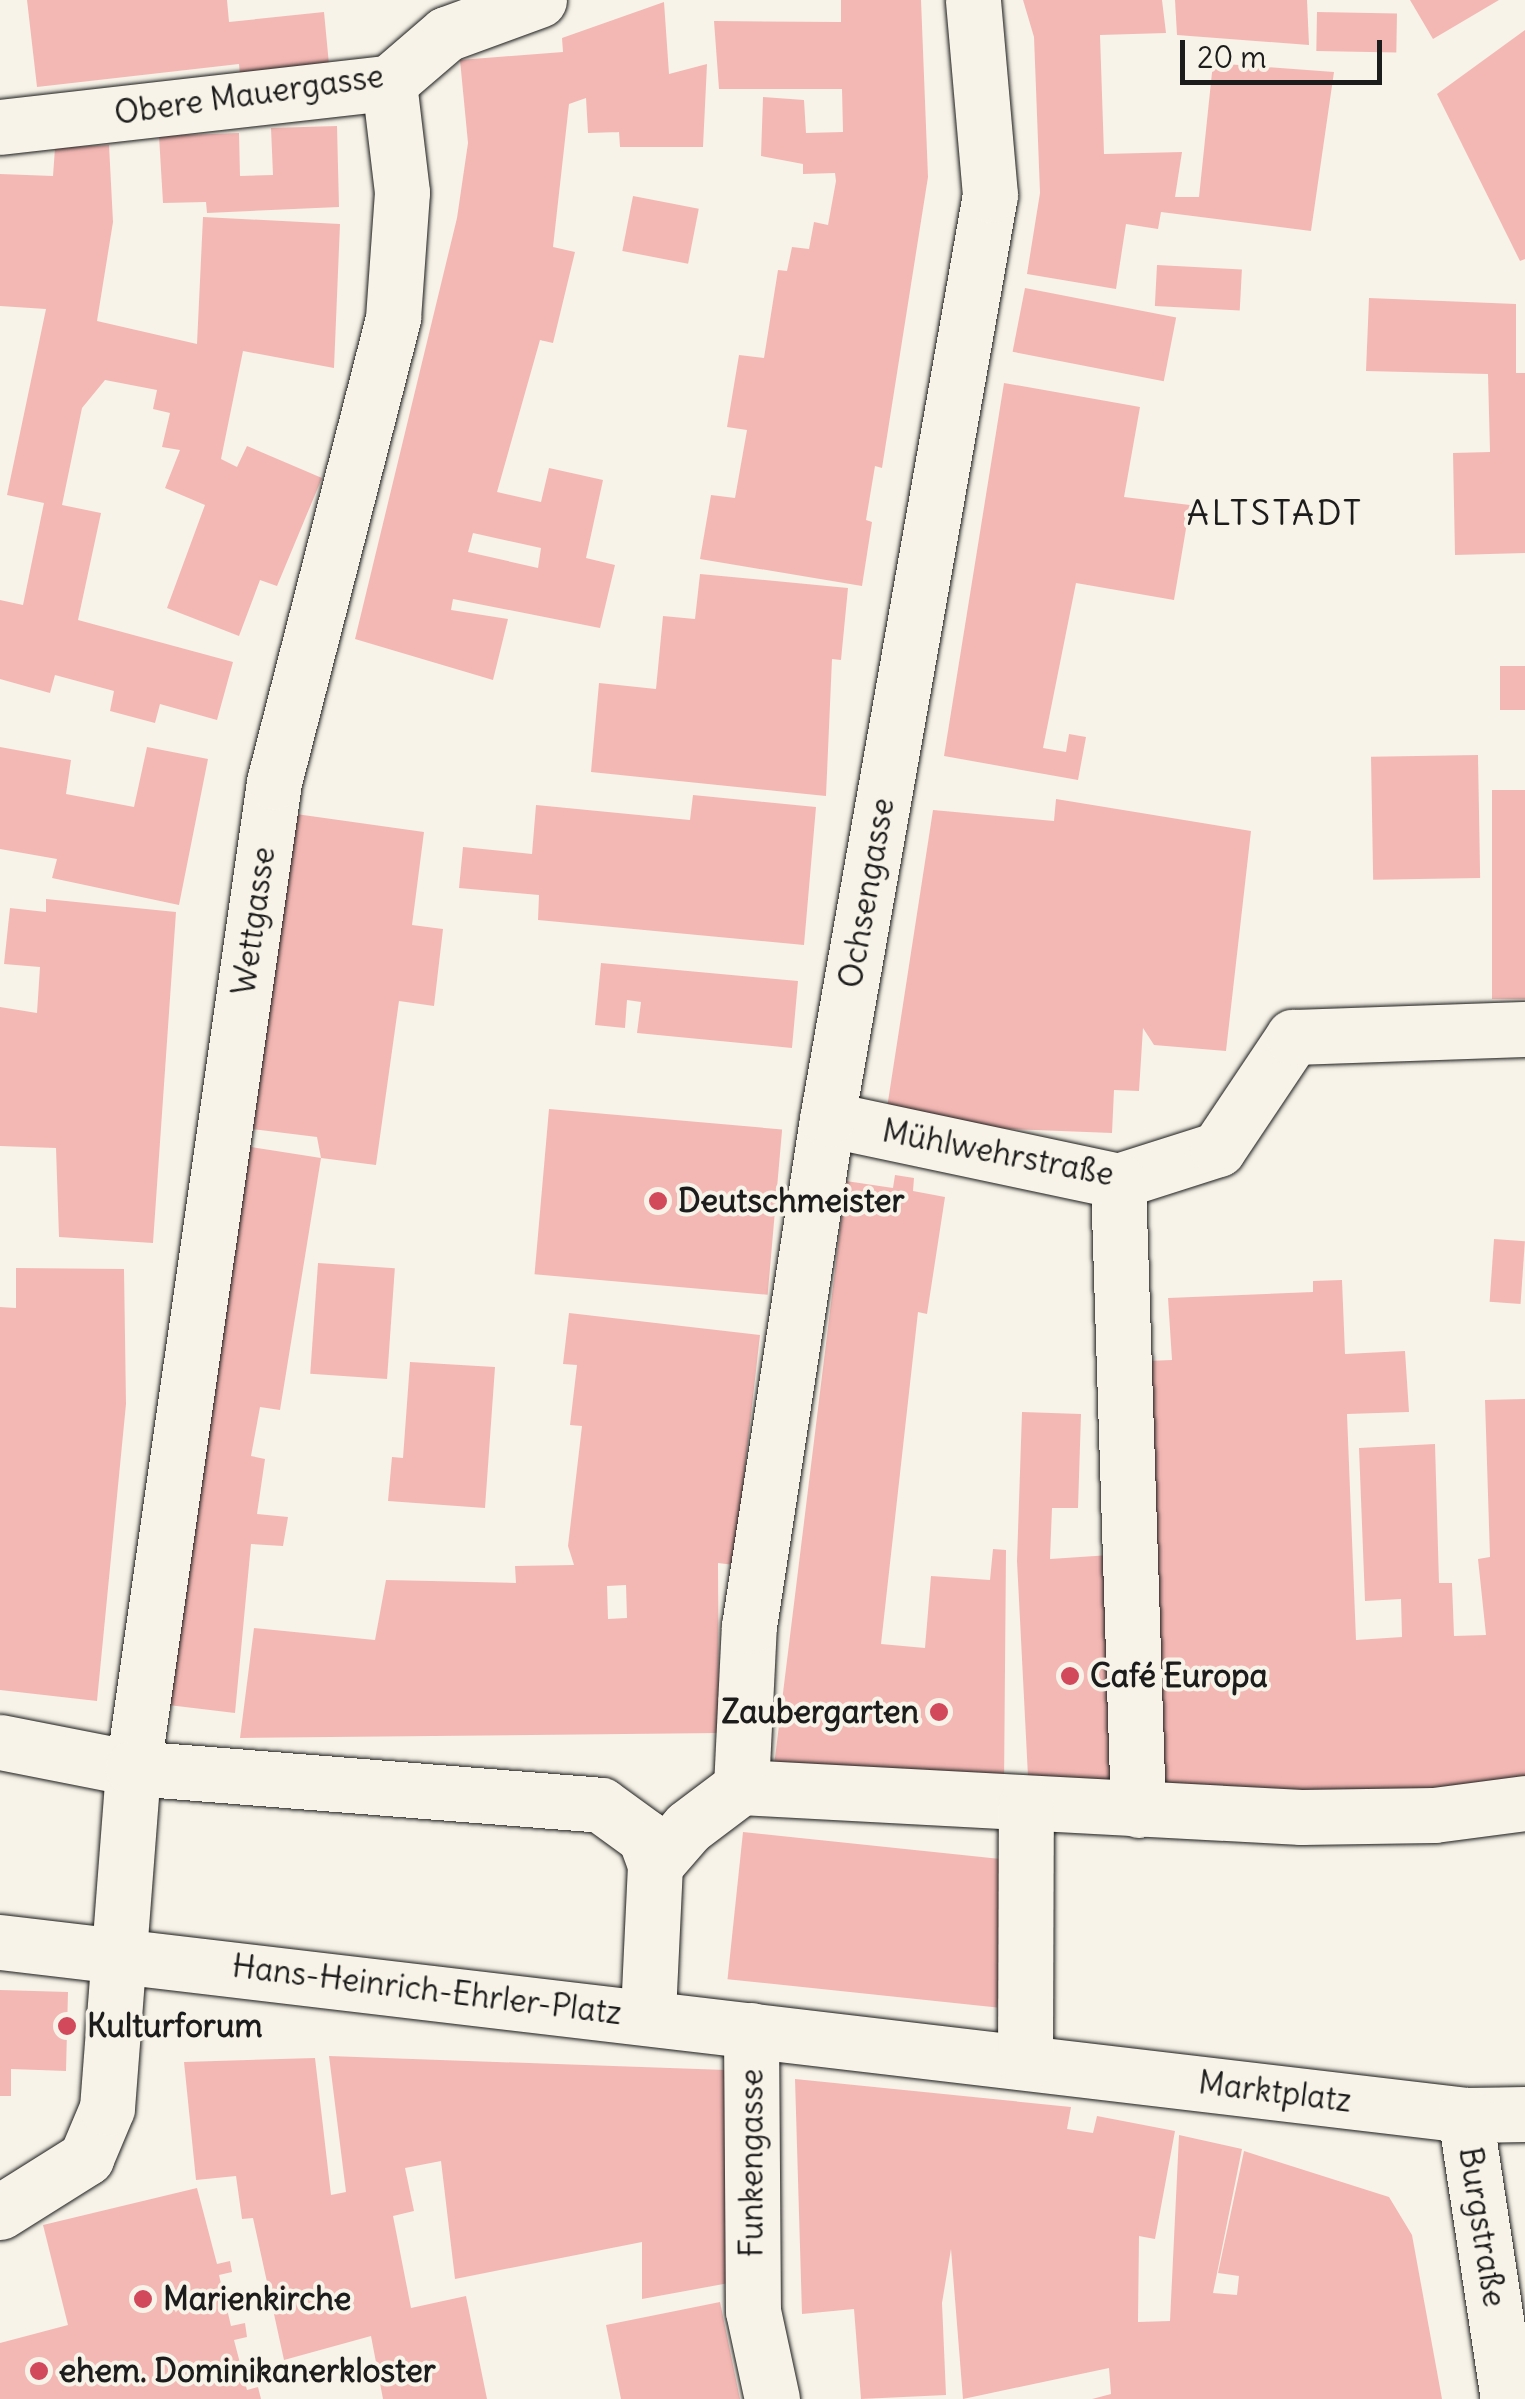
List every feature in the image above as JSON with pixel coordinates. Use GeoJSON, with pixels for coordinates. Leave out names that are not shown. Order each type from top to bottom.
{"type":"FeatureCollection","features":[{"type":"Feature","properties":{"kind":"street","name":"Obere Mauergasse"},"geometry":{"type":"LineString","coordinates":[[0,127],[389,82],[446,34],[538,0]]}},
{"type":"Feature","properties":{"kind":"street","name":"Ochsengasse"},"geometry":{"type":"LineString","coordinates":[[741,1787],[749,1626],[827,1119],[990,195],[973,0]]}},
{"type":"Feature","properties":{"kind":"street","name":"Wettgasse"},"geometry":{"type":"LineString","coordinates":[[133,1768],[274,782],[393,318],[402,192],[389,82]]}},
{"type":"Feature","properties":{"kind":"street","name":"Mühlwehrstraße"},"geometry":{"type":"LineString","coordinates":[[827,1119],[1118,1181],[1218,1149],[1293,1037],[1525,1029]]}},
{"type":"Feature","properties":{"kind":"street"},"geometry":{"type":"LineString","coordinates":[[1118,1181],[1138,1810]]}},
{"type":"Feature","properties":{"kind":"street"},"geometry":{"type":"LineString","coordinates":[[0,1742],[133,1768],[601,1806],[645,1837],[655,1865]]}},
{"type":"Feature","properties":{"kind":"street"},"geometry":{"type":"LineString","coordinates":[[0,2212],[86,2158],[106,2108],[133,1768]]}},
{"type":"Feature","properties":{"kind":"street"},"geometry":{"type":"LineString","coordinates":[[655,1865],[688,1826],[741,1787],[1138,1810],[1434,1815],[1525,1803]]}},
{"type":"Feature","properties":{"kind":"street"},"geometry":{"type":"LineString","coordinates":[[1025,2062],[1026,1806]]}},
{"type":"Feature","properties":{"kind":"street","name":"Hans-Heinrich-Ehrler-Platz"},"geometry":{"type":"LineString","coordinates":[[0,1942],[648,2016],[655,1865]]}},
{"type":"Feature","properties":{"kind":"street","name":"Funkengasse"},"geometry":{"type":"LineString","coordinates":[[648,2016],[751,2030],[753,2311],[772,2399]]}},
{"type":"Feature","properties":{"kind":"street","name":"Marktplatz"},"geometry":{"type":"LineString","coordinates":[[751,2030],[1465,2114],[1525,2114]]}},
{"type":"Feature","properties":{"kind":"street","name":"Burgstraße"},"geometry":{"type":"LineString","coordinates":[[1465,2114],[1508,2399]]}},
{"type":"Feature","properties":{"kind":"building"},"geometry":{"type":"Polygon","coordinates":[[[27,0],[227,0],[229,22],[324,12],[330,75],[241,86],[239,64],[37,87],[27,0]]]}},
{"type":"Feature","properties":{"kind":"building"},"geometry":{"type":"Polygon","coordinates":[[[841,0],[921,0],[928,177],[882,468],[875,466],[866,520],[872,522],[862,586],[700,559],[711,495],[735,498],[747,430],[727,427],[739,355],[764,358],[778,270],[787,271],[792,247],[809,249],[814,222],[828,225],[836,181],[835,173],[803,174],[803,164],[761,156],[763,97],[804,100],[806,133],[843,132],[842,89],[719,89],[714,21],[841,22],[841,0]]]}},
{"type":"Feature","properties":{"kind":"building"},"geometry":{"type":"Polygon","coordinates":[[[1023,0],[1162,0],[1166,33],[1100,35],[1104,154],[1182,152],[1175,197],[1199,197],[1213,63],[1334,72],[1311,231],[1161,212],[1158,229],[1126,224],[1116,289],[1027,274],[1040,193],[1034,37],[1023,0]]]}},
{"type":"Feature","properties":{"kind":"building"},"geometry":{"type":"Polygon","coordinates":[[[1175,0],[1307,0],[1309,45],[1177,35],[1175,0]]]}},
{"type":"Feature","properties":{"kind":"building"},"geometry":{"type":"Polygon","coordinates":[[[1410,0],[1499,0],[1433,39],[1410,0]]]}},
{"type":"Feature","properties":{"kind":"building"},"geometry":{"type":"Polygon","coordinates":[[[664,2],[669,74],[707,64],[703,147],[620,147],[619,132],[588,133],[586,98],[569,104],[553,247],[575,252],[553,343],[540,340],[497,492],[541,502],[549,468],[603,480],[586,558],[615,565],[600,628],[453,599],[451,610],[508,619],[493,680],[355,639],[457,218],[468,143],[460,60],[563,52],[562,38],[664,2]],[[473,533],[468,552],[538,568],[541,548],[473,533]]]}},
{"type":"Feature","properties":{"kind":"building"},"geometry":{"type":"Polygon","coordinates":[[[1317,12],[1397,13],[1396,52],[1316,51],[1317,12]]]}},
{"type":"Feature","properties":{"kind":"building"},"geometry":{"type":"Polygon","coordinates":[[[1525,30],[1525,259],[1520,261],[1437,94],[1525,30]]]}},
{"type":"Feature","properties":{"kind":"building"},"geometry":{"type":"Polygon","coordinates":[[[337,126],[339,207],[207,213],[206,202],[163,203],[159,136],[239,133],[240,176],[273,175],[271,128],[337,126]]]}},
{"type":"Feature","properties":{"kind":"building"},"geometry":{"type":"Polygon","coordinates":[[[109,145],[113,222],[97,321],[197,344],[203,217],[340,224],[334,368],[243,351],[221,459],[237,467],[247,446],[322,478],[277,586],[260,580],[239,636],[167,608],[205,505],[165,488],[180,450],[162,447],[170,413],[153,409],[157,390],[105,380],[82,408],[62,505],[101,513],[78,620],[233,662],[217,720],[160,704],[155,723],[110,711],[114,691],[55,675],[50,693],[0,679],[0,600],[23,605],[44,503],[7,495],[46,309],[0,306],[0,174],[53,176],[55,148],[109,145]]]}},
{"type":"Feature","properties":{"kind":"building"},"geometry":{"type":"Polygon","coordinates":[[[633,196],[699,209],[688,264],[622,251],[633,196]]]}},
{"type":"Feature","properties":{"kind":"building"},"geometry":{"type":"Polygon","coordinates":[[[1157,265],[1242,269],[1240,310],[1155,306],[1157,265]]]}},
{"type":"Feature","properties":{"kind":"building"},"geometry":{"type":"Polygon","coordinates":[[[1025,288],[1176,317],[1164,381],[1013,352],[1025,288]]]}},
{"type":"Feature","properties":{"kind":"building"},"geometry":{"type":"Polygon","coordinates":[[[1369,298],[1516,304],[1516,373],[1525,373],[1525,553],[1455,555],[1453,453],[1490,452],[1488,374],[1366,371],[1369,298]]]}},
{"type":"Feature","properties":{"kind":"building"},"geometry":{"type":"Polygon","coordinates":[[[1004,383],[1140,407],[1124,497],[1190,505],[1174,600],[1076,583],[1043,748],[1066,752],[1069,734],[1086,737],[1078,780],[944,756],[1004,383]]]}},
{"type":"Feature","properties":{"kind":"building"},"geometry":{"type":"Polygon","coordinates":[[[700,574],[848,588],[841,660],[832,659],[826,796],[591,772],[599,683],[656,689],[663,616],[695,619],[700,574]]]}},
{"type":"Feature","properties":{"kind":"building"},"geometry":{"type":"Polygon","coordinates":[[[1500,666],[1525,666],[1525,710],[1500,710],[1500,666]]]}},
{"type":"Feature","properties":{"kind":"building"},"geometry":{"type":"Polygon","coordinates":[[[0,747],[71,760],[66,794],[134,807],[147,747],[208,759],[179,905],[52,878],[57,859],[0,849],[0,747]]]}},
{"type":"Feature","properties":{"kind":"building"},"geometry":{"type":"Polygon","coordinates":[[[1478,755],[1480,878],[1373,880],[1371,757],[1478,755]]]}},
{"type":"Feature","properties":{"kind":"building"},"geometry":{"type":"Polygon","coordinates":[[[1492,790],[1525,790],[1525,999],[1492,999],[1492,790]]]}},
{"type":"Feature","properties":{"kind":"building"},"geometry":{"type":"Polygon","coordinates":[[[693,795],[816,807],[804,945],[538,920],[539,895],[459,888],[463,847],[532,854],[536,805],[690,820],[693,795]]]}},
{"type":"Feature","properties":{"kind":"building"},"geometry":{"type":"Polygon","coordinates":[[[1056,799],[1251,831],[1226,1051],[1154,1045],[1143,1028],[1139,1091],[1114,1090],[1112,1133],[988,1128],[887,1108],[933,810],[1054,821],[1056,799]]]}},
{"type":"Feature","properties":{"kind":"building"},"geometry":{"type":"Polygon","coordinates":[[[296,814],[424,832],[412,925],[443,929],[434,1006],[399,1001],[376,1165],[321,1158],[317,1137],[253,1129],[296,814]]]}},
{"type":"Feature","properties":{"kind":"building"},"geometry":{"type":"Polygon","coordinates":[[[46,899],[176,912],[153,1243],[59,1237],[56,1148],[0,1146],[0,1007],[37,1013],[40,967],[4,964],[10,908],[46,912],[46,899]]]}},
{"type":"Feature","properties":{"kind":"building"},"geometry":{"type":"Polygon","coordinates":[[[601,963],[798,981],[792,1048],[637,1033],[641,1002],[627,1000],[625,1028],[595,1025],[601,963]]]}},
{"type":"Feature","properties":{"kind":"building","name":"Deutschmeister"},"geometry":{"type":"Polygon","coordinates":[[[549,1109],[782,1129],[768,1295],[535,1274],[549,1109]]]}},
{"type":"Feature","properties":{"kind":"building"},"geometry":{"type":"Polygon","coordinates":[[[245,1146],[321,1158],[280,1410],[260,1407],[251,1456],[265,1459],[257,1514],[288,1517],[283,1546],[251,1544],[235,1713],[160,1704],[245,1146]]]}},
{"type":"Feature","properties":{"kind":"building"},"geometry":{"type":"Polygon","coordinates":[[[895,1175],[914,1178],[913,1191],[945,1197],[927,1314],[918,1312],[881,1644],[925,1648],[931,1576],[990,1580],[993,1549],[1006,1550],[1004,1786],[774,1766],[846,1181],[893,1188],[895,1175]]]}},
{"type":"Feature","properties":{"kind":"building"},"geometry":{"type":"Polygon","coordinates":[[[1494,1239],[1525,1241],[1521,1304],[1490,1302],[1494,1239]]]}},
{"type":"Feature","properties":{"kind":"building"},"geometry":{"type":"Polygon","coordinates":[[[318,1263],[395,1268],[387,1379],[310,1374],[318,1263]]]}},
{"type":"Feature","properties":{"kind":"building"},"geometry":{"type":"Polygon","coordinates":[[[16,1268],[124,1269],[126,1404],[97,1701],[0,1690],[0,1307],[16,1308],[16,1268]]]}},
{"type":"Feature","properties":{"kind":"building"},"geometry":{"type":"Polygon","coordinates":[[[1342,1280],[1345,1354],[1405,1351],[1409,1412],[1347,1414],[1356,1640],[1402,1637],[1401,1599],[1365,1601],[1359,1448],[1435,1444],[1439,1583],[1452,1583],[1454,1636],[1486,1635],[1478,1559],[1490,1557],[1485,1400],[1525,1399],[1525,1783],[1160,1803],[1147,1361],[1172,1360],[1168,1298],[1313,1292],[1313,1281],[1342,1280]]]}},
{"type":"Feature","properties":{"kind":"building"},"geometry":{"type":"Polygon","coordinates":[[[569,1313],[760,1335],[734,1565],[718,1563],[719,1733],[240,1738],[254,1628],[375,1640],[386,1580],[516,1583],[515,1566],[574,1565],[568,1546],[582,1426],[570,1425],[577,1365],[563,1364],[569,1313]],[[626,1585],[607,1586],[608,1619],[627,1618],[626,1585]]]}},
{"type":"Feature","properties":{"kind":"building"},"geometry":{"type":"Polygon","coordinates":[[[410,1362],[495,1367],[485,1508],[388,1501],[392,1457],[403,1458],[410,1362]]]}},
{"type":"Feature","properties":{"kind":"building","name":"Café Europa"},"geometry":{"type":"Polygon","coordinates":[[[1022,1412],[1081,1414],[1078,1508],[1052,1508],[1050,1559],[1110,1555],[1123,1792],[1029,1796],[1017,1561],[1022,1412]]]}},
{"type":"Feature","properties":{"kind":"building"},"geometry":{"type":"Polygon","coordinates":[[[743,1832],[1013,1860],[997,2008],[728,1979],[743,1832]]]}},
{"type":"Feature","properties":{"kind":"building"},"geometry":{"type":"Polygon","coordinates":[[[0,1990],[68,1992],[66,2071],[11,2069],[11,2096],[0,2096],[0,1990]]]}},
{"type":"Feature","properties":{"kind":"building"},"geometry":{"type":"Polygon","coordinates":[[[329,2056],[726,2070],[729,2283],[642,2299],[642,2242],[455,2279],[441,2161],[405,2168],[414,2211],[393,2216],[411,2308],[466,2296],[487,2399],[383,2399],[371,2336],[284,2360],[253,2218],[242,2219],[236,2176],[196,2180],[184,2062],[315,2058],[331,2195],[346,2192],[329,2056]]]}},
{"type":"Feature","properties":{"kind":"building"},"geometry":{"type":"Polygon","coordinates":[[[795,2079],[1071,2107],[1067,2129],[1093,2133],[1097,2116],[1175,2131],[1155,2239],[1139,2236],[1138,2322],[1170,2321],[1179,2135],[1242,2149],[1213,2293],[1237,2295],[1239,2276],[1218,2273],[1244,2151],[1389,2197],[1412,2235],[1442,2399],[1092,2399],[1111,2394],[1109,2368],[963,2399],[951,2249],[942,2303],[946,2395],[861,2399],[854,2309],[802,2314],[795,2079]]]}},
{"type":"Feature","properties":{"kind":"building","name":"Marienkirche"},"geometry":{"type":"Polygon","coordinates":[[[197,2188],[217,2264],[230,2261],[232,2272],[219,2275],[231,2326],[245,2323],[247,2337],[234,2340],[247,2390],[258,2387],[261,2399],[0,2399],[0,2343],[68,2325],[43,2225],[197,2188]]]}},
{"type":"Feature","properties":{"kind":"building"},"geometry":{"type":"Polygon","coordinates":[[[720,2302],[740,2399],[621,2399],[606,2325],[720,2302]]]}},
{"type":"Feature","properties":{"kind":"place","name":"Deutschmeister"},"geometry":{"type":"Point","coordinates":[658,1201]}},
{"type":"Feature","properties":{"kind":"place","name":"Café Europa"},"geometry":{"type":"Point","coordinates":[1070,1676]}},
{"type":"Feature","properties":{"kind":"place","name":"Zaubergarten"},"geometry":{"type":"Point","coordinates":[939,1712]}},
{"type":"Feature","properties":{"kind":"place","name":"Kulturforum"},"geometry":{"type":"Point","coordinates":[67,2026]}},
{"type":"Feature","properties":{"kind":"place","name":"Marienkirche"},"geometry":{"type":"Point","coordinates":[143,2299]}},
{"type":"Feature","properties":{"kind":"place","name":"ehem. Dominikanerkloster"},"geometry":{"type":"Point","coordinates":[39,2371]}},
{"type":"Feature","properties":{"kind":"district","name":"ALTSTADT"},"geometry":{"type":"Point","coordinates":[1275,512]}}]}
